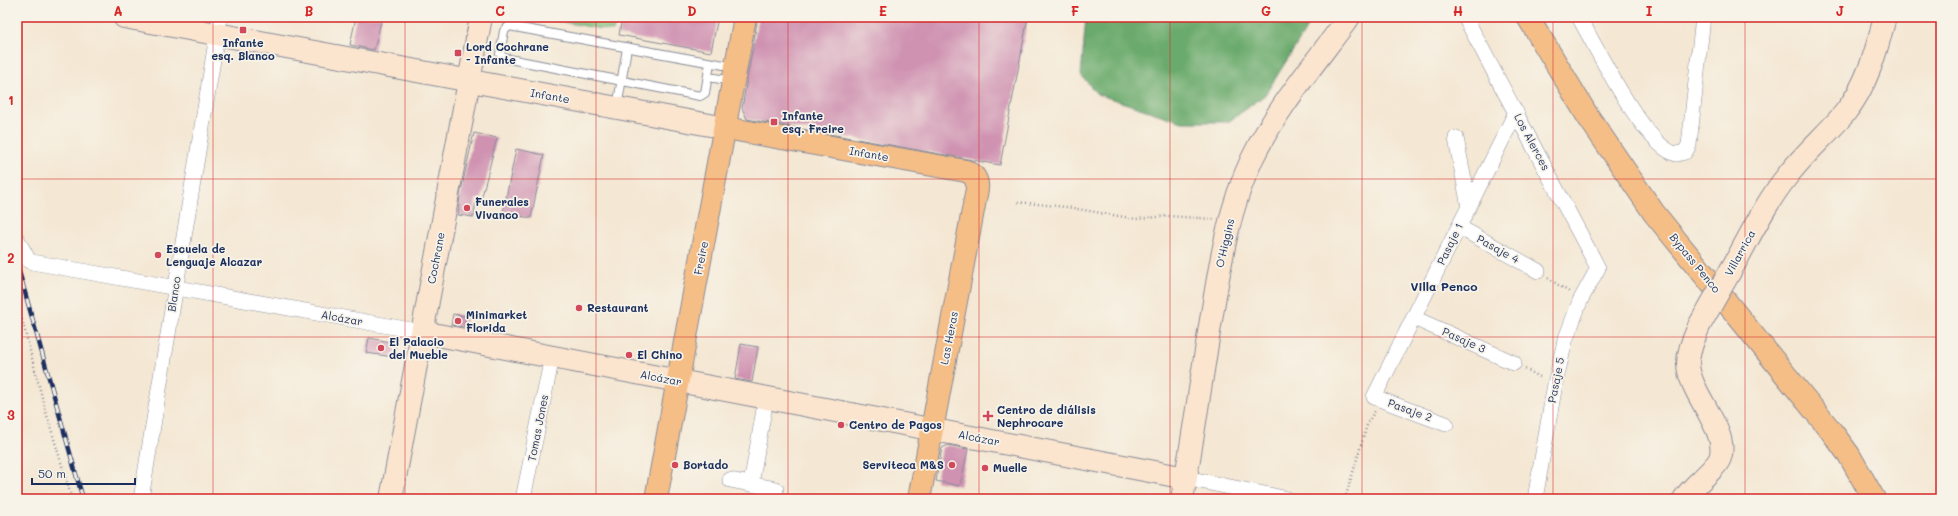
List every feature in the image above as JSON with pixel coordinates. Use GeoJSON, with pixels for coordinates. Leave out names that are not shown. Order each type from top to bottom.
{"type":"FeatureCollection","features":[{"type":"Feature","properties":{"kind":"main road","name":"Freire"},"geometry":{"type":"LineString","coordinates":[[656,499],[726,128],[745,17]]}},
{"type":"Feature","properties":{"kind":"main road","name":"Bypass Penco"},"geometry":{"type":"LineString","coordinates":[[1528,17],[1587,115],[1654,213],[1832,432],[1848,455],[1874,499]]}},
{"type":"Feature","properties":{"kind":"main road","name":"Infante"},"geometry":{"type":"LineString","coordinates":[[726,128],[966,172],[975,177]]}},
{"type":"Feature","properties":{"kind":"main road","name":"Las Heras"},"geometry":{"type":"LineString","coordinates":[[919,499],[977,188],[975,177]]}},
{"type":"Feature","properties":{"kind":"street","name":"Infante"},"geometry":{"type":"LineString","coordinates":[[124,17],[218,25],[469,81],[726,128]]}},
{"type":"Feature","properties":{"kind":"street","name":"Cochrane"},"geometry":{"type":"LineString","coordinates":[[391,499],[481,17]]}},
{"type":"Feature","properties":{"kind":"street","name":"O'Higgins"},"geometry":{"type":"LineString","coordinates":[[1182,499],[1217,282],[1230,220],[1245,175],[1274,120],[1349,17]]}},
{"type":"Feature","properties":{"kind":"street","name":"Los Alerces"},"geometry":{"type":"LineString","coordinates":[[1465,17],[1598,268]]}},
{"type":"Feature","properties":{"kind":"street"},"geometry":{"type":"LineString","coordinates":[[1579,17],[1624,97],[1648,132],[1665,150],[1673,154],[1685,152],[1690,141],[1702,17]]}},
{"type":"Feature","properties":{"kind":"street","name":"Villarrica"},"geometry":{"type":"LineString","coordinates":[[1684,499],[1693,486],[1717,464],[1721,452],[1719,436],[1696,391],[1689,369],[1688,355],[1691,345],[1699,326],[1779,185],[1799,161],[1844,114],[1860,91],[1874,58],[1885,17]]}},
{"type":"Feature","properties":{"kind":"street","name":"Blanco"},"geometry":{"type":"LineString","coordinates":[[141,499],[218,25]]}},
{"type":"Feature","properties":{"kind":"street","name":"Pasaje 1"},"geometry":{"type":"LineString","coordinates":[[1374,397],[1516,112]]}},
{"type":"Feature","properties":{"kind":"street"},"geometry":{"type":"LineString","coordinates":[[1456,138],[1469,207]]}},
{"type":"Feature","properties":{"kind":"street","name":"Pasaje 4"},"geometry":{"type":"LineString","coordinates":[[1459,227],[1538,271]]}},
{"type":"Feature","properties":{"kind":"street","name":"Alcázar"},"geometry":{"type":"LineString","coordinates":[[17,240],[29,261],[32,262],[422,332],[1186,478],[1288,499]]}},
{"type":"Feature","properties":{"kind":"street","name":"Pasaje 5"},"geometry":{"type":"LineString","coordinates":[[1535,499],[1555,384],[1565,341],[1580,301],[1598,268]]}},
{"type":"Feature","properties":{"kind":"street","name":"Pasaje 3"},"geometry":{"type":"LineString","coordinates":[[1414,318],[1514,363]]}},
{"type":"Feature","properties":{"kind":"street","name":"Tomas Jones"},"geometry":{"type":"LineString","coordinates":[[523,499],[552,357]]}},
{"type":"Feature","properties":{"kind":"street","name":"Pasaje 2"},"geometry":{"type":"LineString","coordinates":[[1374,397],[1446,424]]}},
{"type":"Feature","properties":{"kind":"street"},"geometry":{"type":"LineString","coordinates":[[751,484],[766,398]]}},
{"type":"Feature","properties":{"kind":"street"},"geometry":{"type":"LineString","coordinates":[[730,480],[776,489]]}},
{"type":"Feature","properties":{"kind":"lane"},"geometry":{"type":"LineString","coordinates":[[710,63],[705,93],[700,96],[504,58],[500,54],[504,31],[509,26],[710,63],[735,74]]}},
{"type":"Feature","properties":{"kind":"lane"},"geometry":{"type":"LineString","coordinates":[[617,108],[627,48]]}},
{"type":"Feature","properties":{"kind":"lane"},"geometry":{"type":"LineString","coordinates":[[708,77],[735,74]]}},
{"type":"Feature","properties":{"kind":"path"},"geometry":{"type":"LineString","coordinates":[[1018,202],[1066,207],[1136,219],[1168,216],[1230,220]]}},
{"type":"Feature","properties":{"kind":"path"},"geometry":{"type":"LineString","coordinates":[[1538,271],[1580,301]]}},
{"type":"Feature","properties":{"kind":"path"},"geometry":{"type":"LineString","coordinates":[[17,300],[72,499]]}},
{"type":"Feature","properties":{"kind":"path"},"geometry":{"type":"LineString","coordinates":[[1514,363],[1555,384]]}},
{"type":"Feature","properties":{"kind":"path"},"geometry":{"type":"LineString","coordinates":[[1345,499],[1368,422],[1377,409],[1378,403],[1374,397]]}},
{"type":"Feature","properties":{"kind":"green space"},"geometry":{"type":"Polygon","coordinates":[[[536,17],[616,17],[613,31],[536,17]]]}},
{"type":"Feature","properties":{"kind":"green space"},"geometry":{"type":"Polygon","coordinates":[[[1086,17],[1314,17],[1265,95],[1228,122],[1182,122],[1097,94],[1081,75],[1086,17]]]}},
{"type":"Feature","properties":{"kind":"building"},"geometry":{"type":"Polygon","coordinates":[[[356,17],[382,17],[374,50],[350,45],[356,17]]]}},
{"type":"Feature","properties":{"kind":"building"},"geometry":{"type":"Polygon","coordinates":[[[622,17],[718,17],[711,52],[619,35],[622,17]]]}},
{"type":"Feature","properties":{"kind":"building"},"geometry":{"type":"Polygon","coordinates":[[[758,17],[1028,17],[1000,165],[747,119],[742,108],[758,17]]]}},
{"type":"Feature","properties":{"kind":"building"},"geometry":{"type":"Polygon","coordinates":[[[474,133],[497,138],[481,200],[476,199],[474,217],[458,215],[460,195],[474,133]]]}},
{"type":"Feature","properties":{"kind":"building"},"geometry":{"type":"Polygon","coordinates":[[[516,149],[544,155],[531,218],[503,213],[516,149]]]}},
{"type":"Feature","properties":{"kind":"building","name":"Minimarket Florida"},"geometry":{"type":"Polygon","coordinates":[[[453,314],[466,316],[464,327],[451,325],[453,314]]]}},
{"type":"Feature","properties":{"kind":"building","name":"El Palacio del Mueble"},"geometry":{"type":"Polygon","coordinates":[[[369,338],[396,343],[394,357],[366,353],[369,338]]]}},
{"type":"Feature","properties":{"kind":"building"},"geometry":{"type":"Polygon","coordinates":[[[741,344],[758,347],[752,382],[735,379],[741,344]]]}},
{"type":"Feature","properties":{"kind":"building","name":"Serviteca M&S"},"geometry":{"type":"Polygon","coordinates":[[[948,445],[968,449],[960,486],[936,481],[942,448],[948,445]]]}},
{"type":"Feature","properties":{"kind":"railway"},"geometry":{"type":"LineString","coordinates":[[17,264],[83,499]]}},
{"type":"Feature","properties":{"kind":"place","name":"Infante esq. Blanco"},"geometry":{"type":"Point","coordinates":[243,30]}},
{"type":"Feature","properties":{"kind":"place","name":"Lord Cochrane - Infante"},"geometry":{"type":"Point","coordinates":[458,53]}},
{"type":"Feature","properties":{"kind":"place","name":"Infante esq. Freire"},"geometry":{"type":"Point","coordinates":[774,122]}},
{"type":"Feature","properties":{"kind":"place","name":"Funerales Vivanco"},"geometry":{"type":"Point","coordinates":[467,208]}},
{"type":"Feature","properties":{"kind":"place","name":"Escuela de Lenguaje Alcazar"},"geometry":{"type":"Point","coordinates":[158,255]}},
{"type":"Feature","properties":{"kind":"place","name":"Restaurant"},"geometry":{"type":"Point","coordinates":[579,308]}},
{"type":"Feature","properties":{"kind":"place","name":"Minimarket Florida"},"geometry":{"type":"Point","coordinates":[458,321]}},
{"type":"Feature","properties":{"kind":"place","name":"El Palacio del Mueble"},"geometry":{"type":"Point","coordinates":[381,348]}},
{"type":"Feature","properties":{"kind":"place","name":"El Chino"},"geometry":{"type":"Point","coordinates":[629,355]}},
{"type":"Feature","properties":{"kind":"place","name":"Centro de diálisis Nephrocare"},"geometry":{"type":"Point","coordinates":[988,416]}},
{"type":"Feature","properties":{"kind":"place","name":"Centro de Pagos"},"geometry":{"type":"Point","coordinates":[841,425]}},
{"type":"Feature","properties":{"kind":"place","name":"Bortado"},"geometry":{"type":"Point","coordinates":[675,465]}},
{"type":"Feature","properties":{"kind":"place","name":"Serviteca M&S"},"geometry":{"type":"Point","coordinates":[952,465]}},
{"type":"Feature","properties":{"kind":"place","name":"Muelle"},"geometry":{"type":"Point","coordinates":[985,468]}},
{"type":"Feature","properties":{"kind":"district","name":"Villa Penco"},"geometry":{"type":"Point","coordinates":[1444,287]}}]}
